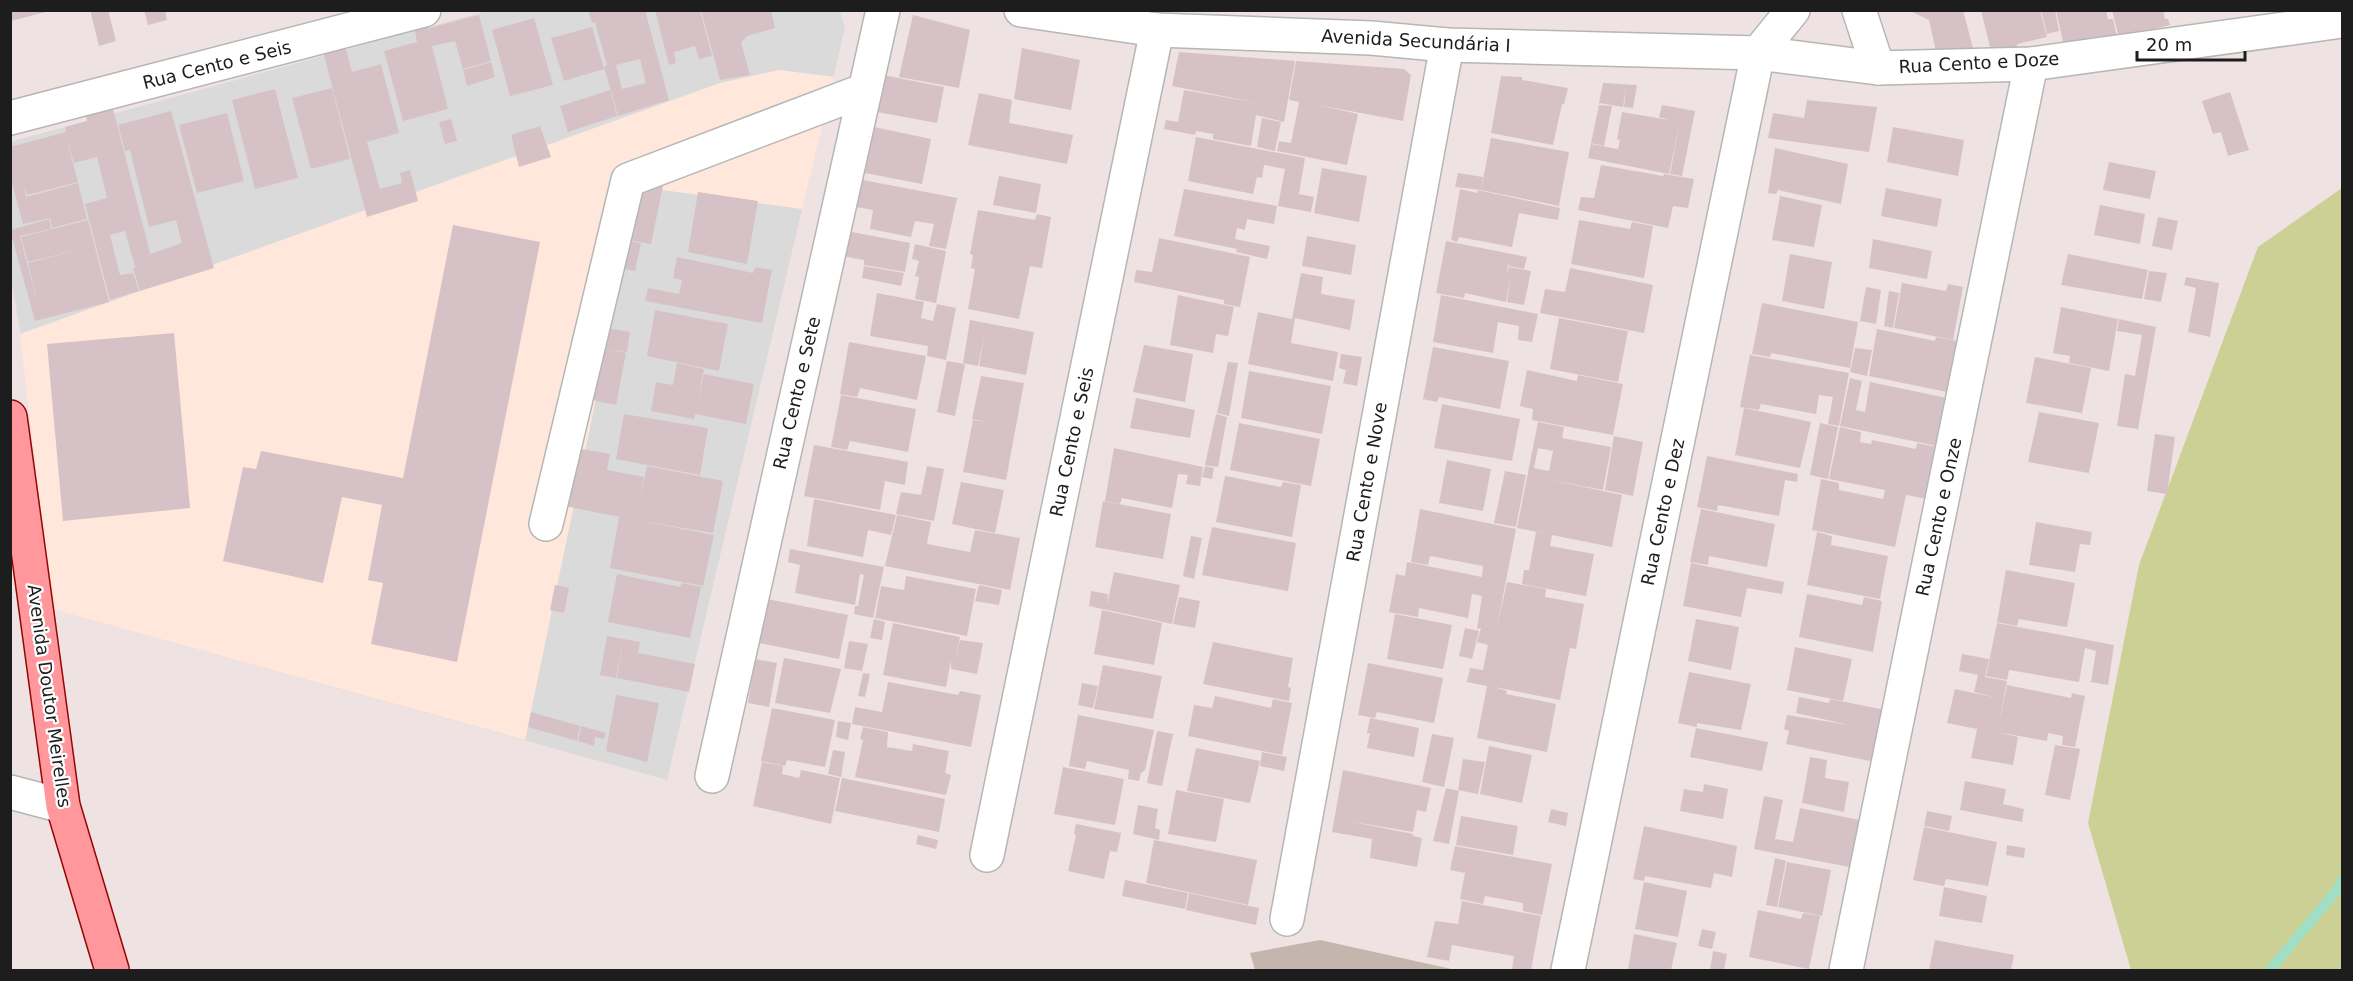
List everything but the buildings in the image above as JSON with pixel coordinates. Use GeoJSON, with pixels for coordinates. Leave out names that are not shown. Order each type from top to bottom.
{"type":"FeatureCollection","features":[{"type":"Feature","properties":{"kind":"main road","name":"Avenida Doutor Meirelles"},"geometry":{"type":"LineString","coordinates":[[10,417],[63,806],[112,970]]}},
{"type":"Feature","properties":{"kind":"street","name":"Rua Cento e Seis"},"geometry":{"type":"LineString","coordinates":[[10,118],[424,10]]}},
{"type":"Feature","properties":{"kind":"street","name":"Rua Cento e Sete"},"geometry":{"type":"LineString","coordinates":[[712,776],[883,10]]}},
{"type":"Feature","properties":{"kind":"street","name":"Avenida Secundária I"},"geometry":{"type":"LineString","coordinates":[[1021,10],[1157,30],[1368,24],[1447,45],[1758,53]]}},
{"type":"Feature","properties":{"kind":"street"},"geometry":{"type":"LineString","coordinates":[[1758,53],[1793,10]]}},
{"type":"Feature","properties":{"kind":"street"},"geometry":{"type":"LineString","coordinates":[[1859,10],[1878,68]]}},
{"type":"Feature","properties":{"kind":"street","name":"Rua Cento e Doze"},"geometry":{"type":"LineString","coordinates":[[1758,53],[1878,68],[2031,64],[2343,21]]}},
{"type":"Feature","properties":{"kind":"street","name":"Rua Cento e Seis"},"geometry":{"type":"LineString","coordinates":[[987,855],[1157,30]]}},
{"type":"Feature","properties":{"kind":"street","name":"Rua Cento e Nove"},"geometry":{"type":"LineString","coordinates":[[1287,919],[1447,45]]}},
{"type":"Feature","properties":{"kind":"street","name":"Rua Cento e Dez"},"geometry":{"type":"LineString","coordinates":[[1568,970],[1758,53]]}},
{"type":"Feature","properties":{"kind":"street","name":"Rua Cento e Onze"},"geometry":{"type":"LineString","coordinates":[[1846,970],[2031,64]]}},
{"type":"Feature","properties":{"kind":"street"},"geometry":{"type":"LineString","coordinates":[[546,525],[628,180],[865,90]]}},
{"type":"Feature","properties":{"kind":"street"},"geometry":{"type":"LineString","coordinates":[[10,792],[63,806]]}},
{"type":"Feature","properties":{"kind":"shaded area"},"geometry":{"type":"Polygon","coordinates":[[[487,11],[840,11],[845,28],[667,780],[52,609],[24,354],[11,278],[10,142],[487,11]]]}},
{"type":"Feature","properties":{"kind":"shaded area"},"geometry":{"type":"Polygon","coordinates":[[[779,70],[834,77],[802,209],[640,187],[525,740],[52,609],[20,334],[720,83],[779,70]]]}},
{"type":"Feature","properties":{"kind":"shaded area"},"geometry":{"type":"Polygon","coordinates":[[[1320,940],[1456,970],[1255,970],[1250,953],[1320,940]]]}},
{"type":"Feature","properties":{"kind":"green space"},"geometry":{"type":"Polygon","coordinates":[[[2342,188],[2342,970],[2131,970],[2088,823],[2139,565],[2258,247],[2342,188]]]}},
{"type":"Feature","properties":{"kind":"waterway"},"geometry":{"type":"LineString","coordinates":[[2270,970],[2337,890],[2342,880]]}}]}
